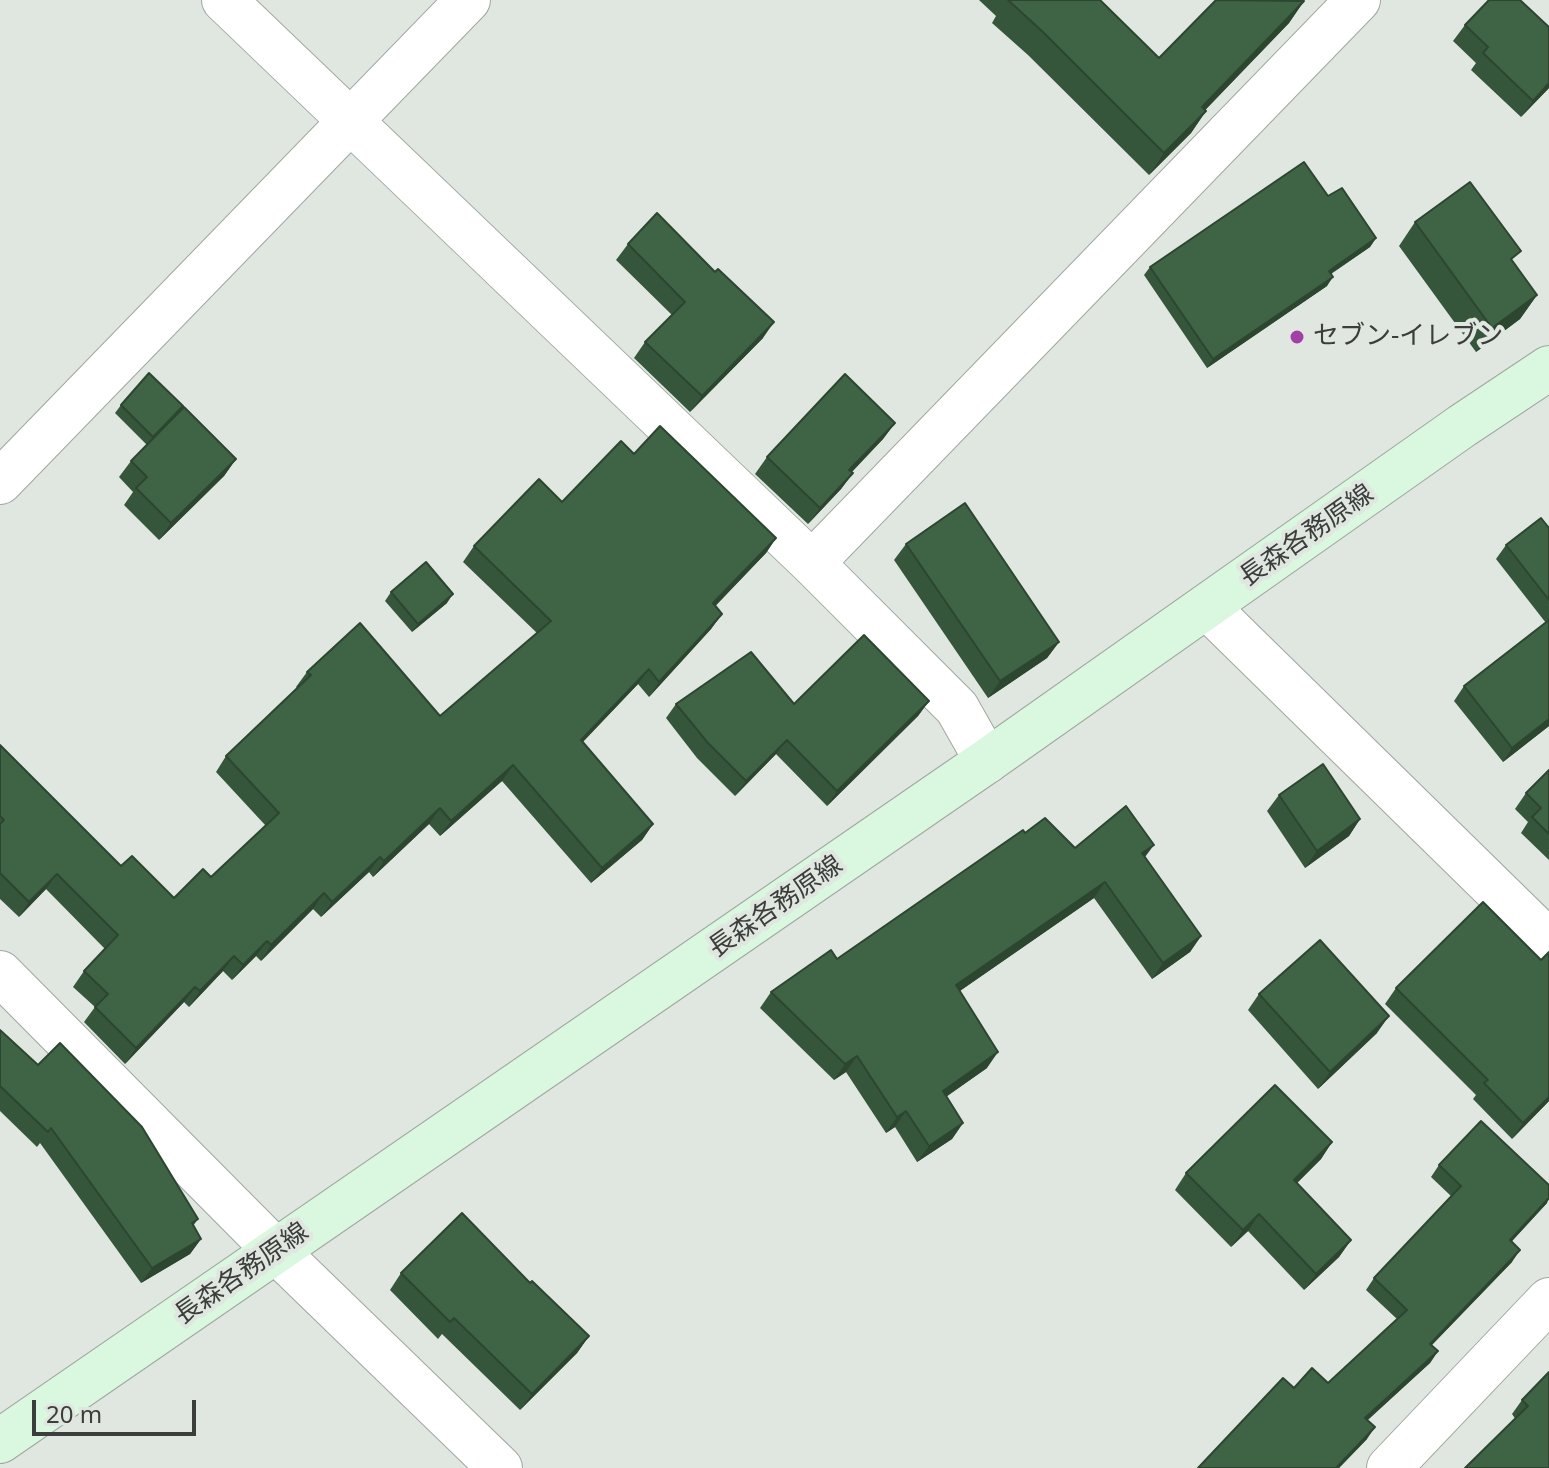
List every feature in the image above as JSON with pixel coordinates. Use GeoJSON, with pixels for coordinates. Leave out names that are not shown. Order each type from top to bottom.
{"type":"FeatureCollection","features":[{"type":"Feature","properties":{"kind":"main road","name":"長森各務原線"},"geometry":{"type":"LineString","coordinates":[[0,1441],[987,761],[1549,368]]}},
{"type":"Feature","properties":{"kind":"street"},"geometry":{"type":"LineString","coordinates":[[224,0],[812,563],[957,708],[987,761]]}},
{"type":"Feature","properties":{"kind":"street"},"geometry":{"type":"LineString","coordinates":[[0,482],[468,0]]}},
{"type":"Feature","properties":{"kind":"street"},"geometry":{"type":"LineString","coordinates":[[812,563],[1358,0]]}},
{"type":"Feature","properties":{"kind":"street"},"geometry":{"type":"LineString","coordinates":[[1207,607],[1549,942]]}},
{"type":"Feature","properties":{"kind":"street"},"geometry":{"type":"LineString","coordinates":[[0,973],[275,1250],[500,1468]]}},
{"type":"Feature","properties":{"kind":"street"},"geometry":{"type":"LineString","coordinates":[[1389,1468],[1549,1300]]}},
{"type":"Feature","properties":{"kind":"building"},"geometry":{"type":"Polygon","coordinates":[[[1008,0],[1100,0],[1159,58],[1216,0],[1304,1],[1202,107],[1206,111],[1164,153],[1008,0]]]}},
{"type":"Feature","properties":{"kind":"building"},"geometry":{"type":"Polygon","coordinates":[[[1489,0],[1520,0],[1549,27],[1549,83],[1533,101],[1483,53],[1488,47],[1465,25],[1489,0]]]}},
{"type":"Feature","properties":{"kind":"building"},"geometry":{"type":"Polygon","coordinates":[[[1304,162],[1328,196],[1342,188],[1376,238],[1329,271],[1333,277],[1213,359],[1150,267],[1304,162]]]}},
{"type":"Feature","properties":{"kind":"building"},"geometry":{"type":"Polygon","coordinates":[[[1470,182],[1521,251],[1511,259],[1537,295],[1492,328],[1415,222],[1470,182]]]}},
{"type":"Feature","properties":{"kind":"building"},"geometry":{"type":"Polygon","coordinates":[[[657,213],[715,272],[718,269],[774,322],[702,396],[645,342],[685,302],[628,244],[657,213]]]}},
{"type":"Feature","properties":{"kind":"building"},"geometry":{"type":"Polygon","coordinates":[[[149,373],[183,406],[153,437],[121,405],[149,373]]]}},
{"type":"Feature","properties":{"kind":"building"},"geometry":{"type":"Polygon","coordinates":[[[845,374],[895,423],[849,470],[853,473],[820,508],[767,457],[845,374]]]}},
{"type":"Feature","properties":{"kind":"building"},"geometry":{"type":"Polygon","coordinates":[[[184,407],[236,459],[171,523],[136,488],[147,477],[131,461],[184,407]]]}},
{"type":"Feature","properties":{"kind":"building"},"geometry":{"type":"Polygon","coordinates":[[[660,426],[776,538],[713,603],[722,614],[659,682],[649,669],[581,740],[653,824],[602,868],[513,765],[451,821],[440,808],[384,861],[380,857],[332,902],[324,893],[271,945],[267,941],[243,965],[234,956],[200,991],[195,987],[136,1048],[95,1007],[108,994],[84,971],[118,935],[57,874],[29,902],[0,873],[0,824],[4,820],[0,816],[0,745],[121,866],[132,856],[174,898],[203,869],[211,877],[279,813],[226,756],[311,675],[307,672],[360,623],[440,716],[551,621],[474,546],[539,479],[562,502],[621,441],[634,454],[660,426]]]}},
{"type":"Feature","properties":{"kind":"building"},"geometry":{"type":"Polygon","coordinates":[[[965,503],[1059,642],[1000,681],[906,544],[965,503]]]}},
{"type":"Feature","properties":{"kind":"building"},"geometry":{"type":"Polygon","coordinates":[[[1541,518],[1549,528],[1549,600],[1506,545],[1541,518]]]}},
{"type":"Feature","properties":{"kind":"building"},"geometry":{"type":"Polygon","coordinates":[[[426,562],[453,594],[418,624],[391,592],[426,562]]]}},
{"type":"Feature","properties":{"kind":"building"},"geometry":{"type":"Polygon","coordinates":[[[1549,620],[1549,719],[1512,748],[1464,686],[1549,620]]]}},
{"type":"Feature","properties":{"kind":"building"},"geometry":{"type":"Polygon","coordinates":[[[864,635],[929,701],[837,791],[787,740],[746,781],[708,743],[676,704],[751,652],[794,704],[864,635]]]}},
{"type":"Feature","properties":{"kind":"building"},"geometry":{"type":"Polygon","coordinates":[[[1323,764],[1360,819],[1317,851],[1279,795],[1323,764]]]}},
{"type":"Feature","properties":{"kind":"building"},"geometry":{"type":"Polygon","coordinates":[[[1549,770],[1549,834],[1532,817],[1541,808],[1526,793],[1549,770]]]}},
{"type":"Feature","properties":{"kind":"building"},"geometry":{"type":"Polygon","coordinates":[[[1126,806],[1154,845],[1142,853],[1201,936],[1163,963],[1105,882],[956,985],[998,1052],[943,1091],[963,1123],[929,1146],[906,1111],[897,1117],[857,1056],[845,1064],[771,992],[831,950],[837,959],[1023,830],[1025,833],[1045,818],[1075,848],[1126,806]]]}},
{"type":"Feature","properties":{"kind":"building"},"geometry":{"type":"Polygon","coordinates":[[[1483,902],[1541,960],[1549,952],[1549,1097],[1523,1123],[1484,1083],[1488,1080],[1396,988],[1483,902]]]}},
{"type":"Feature","properties":{"kind":"building"},"geometry":{"type":"Polygon","coordinates":[[[1320,940],[1389,1016],[1330,1072],[1259,994],[1320,940]]]}},
{"type":"Feature","properties":{"kind":"building"},"geometry":{"type":"Polygon","coordinates":[[[0,1030],[38,1065],[60,1043],[142,1127],[198,1219],[192,1223],[201,1239],[152,1268],[51,1128],[48,1132],[0,1086],[0,1030]]]}},
{"type":"Feature","properties":{"kind":"building"},"geometry":{"type":"Polygon","coordinates":[[[1275,1085],[1332,1142],[1294,1180],[1351,1240],[1316,1274],[1259,1214],[1243,1230],[1186,1173],[1275,1085]]]}},
{"type":"Feature","properties":{"kind":"building"},"geometry":{"type":"Polygon","coordinates":[[[1481,1121],[1549,1185],[1549,1198],[1510,1240],[1520,1250],[1430,1344],[1438,1351],[1365,1418],[1375,1427],[1336,1468],[1198,1468],[1283,1378],[1294,1388],[1312,1368],[1328,1383],[1407,1310],[1374,1278],[1461,1186],[1439,1165],[1481,1121]]]}},
{"type":"Feature","properties":{"kind":"building"},"geometry":{"type":"Polygon","coordinates":[[[462,1213],[530,1283],[532,1281],[589,1336],[532,1394],[454,1318],[450,1322],[401,1273],[462,1213]]]}},
{"type":"Feature","properties":{"kind":"building"},"geometry":{"type":"Polygon","coordinates":[[[1549,1372],[1549,1468],[1465,1468],[1528,1406],[1522,1400],[1549,1372]]]}},
{"type":"Feature","properties":{"kind":"place","name":"セブン-イレブン"},"geometry":{"type":"Point","coordinates":[1297,337]}}]}
